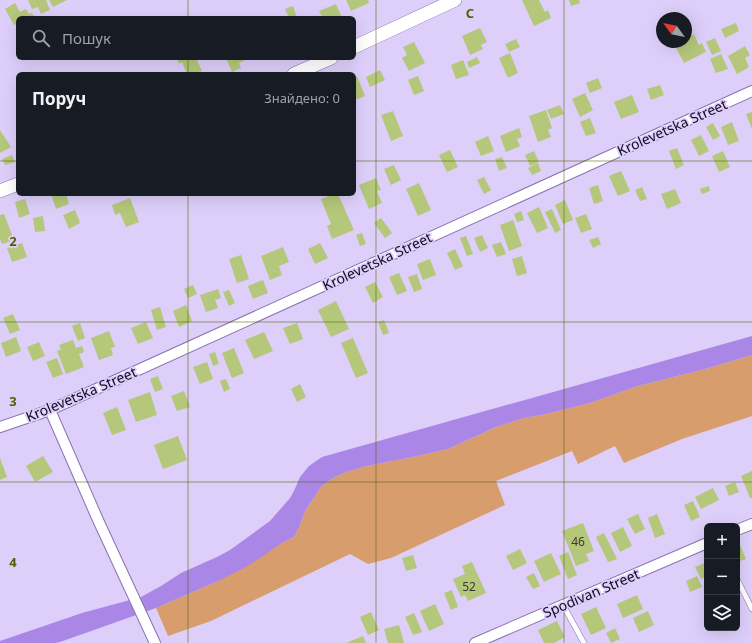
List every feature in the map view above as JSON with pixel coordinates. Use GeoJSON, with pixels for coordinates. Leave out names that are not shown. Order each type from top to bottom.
{"type":"FeatureCollection","features":[{"type":"Feature","properties":{"kind":"street"},"geometry":{"type":"LineString","coordinates":[[356,46],[455,0]]}},
{"type":"Feature","properties":{"kind":"street"},"geometry":{"type":"LineString","coordinates":[[299,72],[326,60]]}},
{"type":"Feature","properties":{"kind":"street","name":"Krolevetska Street"},"geometry":{"type":"LineString","coordinates":[[0,428],[50,410],[752,91]]}},
{"type":"Feature","properties":{"kind":"street"},"geometry":{"type":"LineString","coordinates":[[0,191],[16,185]]}},
{"type":"Feature","properties":{"kind":"street"},"geometry":{"type":"LineString","coordinates":[[50,410],[98,520],[155,643]]}},
{"type":"Feature","properties":{"kind":"street"},"geometry":{"type":"LineString","coordinates":[[740,529],[752,524]]}},
{"type":"Feature","properties":{"kind":"street","name":"Spodivan Street"},"geometry":{"type":"LineString","coordinates":[[475,643],[704,544]]}},
{"type":"Feature","properties":{"kind":"lane"},"geometry":{"type":"LineString","coordinates":[[740,585],[752,609]]}},
{"type":"Feature","properties":{"kind":"lane"},"geometry":{"type":"LineString","coordinates":[[563,605],[584,643]]}},
{"type":"Feature","properties":{"kind":"shaded area"},"geometry":{"type":"Polygon","coordinates":[[[752,336],[752,355],[709,368],[638,386],[590,403],[524,418],[496,427],[448,449],[367,466],[346,472],[333,478],[321,487],[305,511],[294,537],[282,543],[248,566],[216,582],[156,608],[60,642],[0,643],[0,641],[82,613],[141,597],[181,573],[230,550],[270,521],[290,498],[300,477],[309,466],[322,457],[752,336]]]}},
{"type":"Feature","properties":{"kind":"shaded area"},"geometry":{"type":"Polygon","coordinates":[[[752,355],[752,416],[682,439],[624,463],[615,446],[578,464],[572,451],[496,481],[505,505],[391,558],[368,564],[350,554],[211,621],[168,636],[156,608],[216,582],[294,537],[305,511],[321,487],[333,478],[346,472],[367,466],[448,449],[496,427],[524,418],[590,403],[638,386],[709,368],[752,355]]]}},
{"type":"Feature","properties":{"kind":"building"},"geometry":{"type":"Polygon","coordinates":[[[28,0],[46,0],[50,10],[41,14],[38,7],[32,9],[28,0]]]}},
{"type":"Feature","properties":{"kind":"building"},"geometry":{"type":"Polygon","coordinates":[[[49,0],[67,0],[53,7],[49,0]]]}},
{"type":"Feature","properties":{"kind":"building"},"geometry":{"type":"Polygon","coordinates":[[[346,0],[368,0],[369,3],[351,11],[346,0]]]}},
{"type":"Feature","properties":{"kind":"building"},"geometry":{"type":"Polygon","coordinates":[[[522,0],[539,0],[545,12],[548,10],[551,18],[534,26],[522,0]]]}},
{"type":"Feature","properties":{"kind":"building"},"geometry":{"type":"Polygon","coordinates":[[[569,0],[579,0],[580,3],[571,6],[569,0]]]}},
{"type":"Feature","properties":{"kind":"building"},"geometry":{"type":"Polygon","coordinates":[[[15,3],[20,12],[26,9],[29,14],[32,13],[34,16],[16,16],[16,24],[14,25],[5,9],[15,3]]]}},
{"type":"Feature","properties":{"kind":"building"},"geometry":{"type":"Polygon","coordinates":[[[336,4],[341,16],[322,16],[319,11],[336,4]]]}},
{"type":"Feature","properties":{"kind":"building"},"geometry":{"type":"Polygon","coordinates":[[[293,6],[296,16],[288,16],[285,9],[293,6]]]}},
{"type":"Feature","properties":{"kind":"building"},"geometry":{"type":"Polygon","coordinates":[[[736,23],[739,31],[725,38],[721,29],[736,23]]]}},
{"type":"Feature","properties":{"kind":"building"},"geometry":{"type":"Polygon","coordinates":[[[480,28],[487,42],[481,45],[483,49],[470,55],[462,36],[480,28]]]}},
{"type":"Feature","properties":{"kind":"building"},"geometry":{"type":"Polygon","coordinates":[[[694,34],[699,45],[702,43],[706,52],[684,63],[676,48],[692,48],[692,35],[694,34]]]}},
{"type":"Feature","properties":{"kind":"building"},"geometry":{"type":"Polygon","coordinates":[[[715,38],[721,51],[712,55],[706,42],[715,38]]]}},
{"type":"Feature","properties":{"kind":"building"},"geometry":{"type":"Polygon","coordinates":[[[516,39],[520,47],[509,52],[505,44],[516,39]]]}},
{"type":"Feature","properties":{"kind":"building"},"geometry":{"type":"Polygon","coordinates":[[[414,42],[425,63],[409,71],[402,58],[407,55],[403,47],[414,42]]]}},
{"type":"Feature","properties":{"kind":"building"},"geometry":{"type":"Polygon","coordinates":[[[745,46],[750,55],[745,58],[749,67],[737,74],[728,56],[745,46]]]}},
{"type":"Feature","properties":{"kind":"building"},"geometry":{"type":"Polygon","coordinates":[[[510,53],[518,73],[508,78],[499,58],[510,53]]]}},
{"type":"Feature","properties":{"kind":"building"},"geometry":{"type":"Polygon","coordinates":[[[721,54],[728,69],[716,73],[710,59],[721,54]]]}},
{"type":"Feature","properties":{"kind":"building"},"geometry":{"type":"Polygon","coordinates":[[[477,57],[480,63],[469,68],[467,62],[477,57]]]}},
{"type":"Feature","properties":{"kind":"building"},"geometry":{"type":"Polygon","coordinates":[[[178,60],[197,60],[202,71],[186,72],[182,62],[179,64],[178,60]]]}},
{"type":"Feature","properties":{"kind":"building"},"geometry":{"type":"Polygon","coordinates":[[[227,60],[246,60],[239,63],[241,68],[232,72],[227,60]]]}},
{"type":"Feature","properties":{"kind":"building"},"geometry":{"type":"Polygon","coordinates":[[[463,60],[469,75],[456,79],[451,65],[463,60]]]}},
{"type":"Feature","properties":{"kind":"building"},"geometry":{"type":"Polygon","coordinates":[[[380,70],[385,80],[370,87],[366,77],[380,70]]]}},
{"type":"Feature","properties":{"kind":"building"},"geometry":{"type":"Polygon","coordinates":[[[356,76],[365,96],[356,100],[356,76]]]}},
{"type":"Feature","properties":{"kind":"building"},"geometry":{"type":"Polygon","coordinates":[[[418,76],[424,91],[414,95],[408,80],[418,76]]]}},
{"type":"Feature","properties":{"kind":"building"},"geometry":{"type":"Polygon","coordinates":[[[598,78],[602,88],[590,93],[586,83],[598,78]]]}},
{"type":"Feature","properties":{"kind":"building"},"geometry":{"type":"Polygon","coordinates":[[[660,85],[664,95],[651,100],[647,89],[660,85]]]}},
{"type":"Feature","properties":{"kind":"building"},"geometry":{"type":"Polygon","coordinates":[[[585,93],[593,110],[580,117],[572,99],[585,93]]]}},
{"type":"Feature","properties":{"kind":"building"},"geometry":{"type":"Polygon","coordinates":[[[632,95],[639,112],[621,119],[614,102],[632,95]]]}},
{"type":"Feature","properties":{"kind":"building"},"geometry":{"type":"Polygon","coordinates":[[[560,105],[564,114],[551,119],[547,110],[560,105]]]}},
{"type":"Feature","properties":{"kind":"building"},"geometry":{"type":"Polygon","coordinates":[[[546,110],[552,128],[548,130],[551,137],[538,142],[529,116],[546,110]]]}},
{"type":"Feature","properties":{"kind":"building"},"geometry":{"type":"Polygon","coordinates":[[[393,111],[403,136],[391,141],[381,115],[393,111]]]}},
{"type":"Feature","properties":{"kind":"building"},"geometry":{"type":"Polygon","coordinates":[[[752,112],[752,129],[746,114],[752,112]]]}},
{"type":"Feature","properties":{"kind":"building"},"geometry":{"type":"Polygon","coordinates":[[[590,118],[596,133],[586,136],[580,122],[590,118]]]}},
{"type":"Feature","properties":{"kind":"building"},"geometry":{"type":"Polygon","coordinates":[[[732,122],[739,141],[728,145],[721,127],[732,122]]]}},
{"type":"Feature","properties":{"kind":"building"},"geometry":{"type":"Polygon","coordinates":[[[713,123],[720,136],[713,140],[706,127],[713,123]]]}},
{"type":"Feature","properties":{"kind":"building"},"geometry":{"type":"Polygon","coordinates":[[[519,128],[522,137],[517,139],[520,146],[506,152],[500,136],[519,128]]]}},
{"type":"Feature","properties":{"kind":"building"},"geometry":{"type":"Polygon","coordinates":[[[0,130],[11,147],[0,153],[0,130]]]}},
{"type":"Feature","properties":{"kind":"building"},"geometry":{"type":"Polygon","coordinates":[[[701,135],[709,151],[699,156],[691,140],[701,135]]]}},
{"type":"Feature","properties":{"kind":"building"},"geometry":{"type":"Polygon","coordinates":[[[488,136],[494,151],[481,156],[475,142],[488,136]]]}},
{"type":"Feature","properties":{"kind":"building"},"geometry":{"type":"Polygon","coordinates":[[[677,148],[684,165],[676,169],[669,151],[677,148]]]}},
{"type":"Feature","properties":{"kind":"building"},"geometry":{"type":"Polygon","coordinates":[[[450,150],[458,167],[447,172],[439,155],[450,150]]]}},
{"type":"Feature","properties":{"kind":"building"},"geometry":{"type":"Polygon","coordinates":[[[534,151],[539,162],[530,166],[525,155],[534,151]]]}},
{"type":"Feature","properties":{"kind":"building"},"geometry":{"type":"Polygon","coordinates":[[[723,151],[730,167],[719,172],[712,156],[723,151]]]}},
{"type":"Feature","properties":{"kind":"building"},"geometry":{"type":"Polygon","coordinates":[[[12,155],[15,162],[5,165],[2,159],[12,155]]]}},
{"type":"Feature","properties":{"kind":"building"},"geometry":{"type":"Polygon","coordinates":[[[502,157],[507,168],[499,171],[495,159],[502,157]]]}},
{"type":"Feature","properties":{"kind":"building"},"geometry":{"type":"Polygon","coordinates":[[[538,163],[541,171],[532,175],[528,168],[538,163]]]}},
{"type":"Feature","properties":{"kind":"building"},"geometry":{"type":"Polygon","coordinates":[[[394,165],[401,180],[391,185],[384,169],[394,165]]]}},
{"type":"Feature","properties":{"kind":"building"},"geometry":{"type":"Polygon","coordinates":[[[621,171],[630,191],[618,196],[609,176],[621,171]]]}},
{"type":"Feature","properties":{"kind":"building"},"geometry":{"type":"Polygon","coordinates":[[[484,177],[491,190],[484,194],[477,180],[484,177]]]}},
{"type":"Feature","properties":{"kind":"building"},"geometry":{"type":"Polygon","coordinates":[[[376,178],[381,190],[377,191],[382,203],[369,209],[359,185],[376,178]]]}},
{"type":"Feature","properties":{"kind":"building"},"geometry":{"type":"Polygon","coordinates":[[[419,183],[431,210],[418,216],[406,189],[419,183]]]}},
{"type":"Feature","properties":{"kind":"building"},"geometry":{"type":"Polygon","coordinates":[[[598,185],[603,201],[594,204],[589,188],[598,185]]]}},
{"type":"Feature","properties":{"kind":"building"},"geometry":{"type":"Polygon","coordinates":[[[709,186],[710,191],[702,194],[700,189],[709,186]]]}},
{"type":"Feature","properties":{"kind":"building"},"geometry":{"type":"Polygon","coordinates":[[[642,187],[647,199],[640,201],[635,190],[642,187]]]}},
{"type":"Feature","properties":{"kind":"building"},"geometry":{"type":"Polygon","coordinates":[[[675,189],[681,203],[667,209],[661,194],[675,189]]]}},
{"type":"Feature","properties":{"kind":"building"},"geometry":{"type":"Polygon","coordinates":[[[52,196],[67,196],[69,204],[56,209],[52,196]]]}},
{"type":"Feature","properties":{"kind":"building"},"geometry":{"type":"Polygon","coordinates":[[[328,196],[339,196],[354,230],[332,239],[327,226],[331,224],[321,199],[328,196]]]}},
{"type":"Feature","properties":{"kind":"building"},"geometry":{"type":"Polygon","coordinates":[[[130,198],[139,222],[126,227],[120,213],[115,215],[112,205],[130,198]]]}},
{"type":"Feature","properties":{"kind":"building"},"geometry":{"type":"Polygon","coordinates":[[[25,199],[30,214],[19,218],[15,202],[25,199]]]}},
{"type":"Feature","properties":{"kind":"building"},"geometry":{"type":"Polygon","coordinates":[[[565,200],[573,220],[563,224],[555,205],[565,200]]]}},
{"type":"Feature","properties":{"kind":"building"},"geometry":{"type":"Polygon","coordinates":[[[539,207],[548,228],[537,233],[527,213],[539,207]]]}},
{"type":"Feature","properties":{"kind":"building"},"geometry":{"type":"Polygon","coordinates":[[[552,209],[561,230],[555,233],[545,212],[552,209]]]}},
{"type":"Feature","properties":{"kind":"building"},"geometry":{"type":"Polygon","coordinates":[[[75,210],[80,223],[69,229],[63,215],[75,210]]]}},
{"type":"Feature","properties":{"kind":"building"},"geometry":{"type":"Polygon","coordinates":[[[521,211],[524,220],[517,222],[514,214],[521,211]]]}},
{"type":"Feature","properties":{"kind":"building"},"geometry":{"type":"Polygon","coordinates":[[[4,214],[14,240],[2,244],[0,239],[0,215],[4,214]]]}},
{"type":"Feature","properties":{"kind":"building"},"geometry":{"type":"Polygon","coordinates":[[[586,214],[592,229],[581,233],[575,218],[586,214]]]}},
{"type":"Feature","properties":{"kind":"building"},"geometry":{"type":"Polygon","coordinates":[[[43,216],[45,231],[35,232],[33,218],[43,216]]]}},
{"type":"Feature","properties":{"kind":"building"},"geometry":{"type":"Polygon","coordinates":[[[381,218],[392,233],[385,238],[374,223],[381,218]]]}},
{"type":"Feature","properties":{"kind":"building"},"geometry":{"type":"Polygon","coordinates":[[[513,220],[522,246],[509,251],[500,225],[513,220]]]}},
{"type":"Feature","properties":{"kind":"building"},"geometry":{"type":"Polygon","coordinates":[[[362,233],[366,244],[360,246],[356,235],[362,233]]]}},
{"type":"Feature","properties":{"kind":"building"},"geometry":{"type":"Polygon","coordinates":[[[482,235],[488,248],[480,252],[474,238],[482,235]]]}},
{"type":"Feature","properties":{"kind":"building"},"geometry":{"type":"Polygon","coordinates":[[[466,236],[473,254],[467,256],[460,238],[466,236]]]}},
{"type":"Feature","properties":{"kind":"building"},"geometry":{"type":"Polygon","coordinates":[[[598,237],[601,244],[593,248],[589,240],[598,237]]]}},
{"type":"Feature","properties":{"kind":"building"},"geometry":{"type":"Polygon","coordinates":[[[501,242],[506,254],[497,257],[492,245],[501,242]]]}},
{"type":"Feature","properties":{"kind":"building"},"geometry":{"type":"Polygon","coordinates":[[[22,243],[27,257],[12,262],[7,248],[22,243]]]}},
{"type":"Feature","properties":{"kind":"building"},"geometry":{"type":"Polygon","coordinates":[[[320,243],[328,258],[315,264],[308,249],[320,243]]]}},
{"type":"Feature","properties":{"kind":"building"},"geometry":{"type":"Polygon","coordinates":[[[283,247],[289,262],[279,266],[282,275],[270,280],[261,256],[283,247]]]}},
{"type":"Feature","properties":{"kind":"building"},"geometry":{"type":"Polygon","coordinates":[[[455,249],[463,266],[455,270],[447,253],[455,249]]]}},
{"type":"Feature","properties":{"kind":"building"},"geometry":{"type":"Polygon","coordinates":[[[241,255],[249,279],[237,283],[229,259],[241,255]]]}},
{"type":"Feature","properties":{"kind":"building"},"geometry":{"type":"Polygon","coordinates":[[[522,256],[527,273],[517,276],[512,259],[522,256]]]}},
{"type":"Feature","properties":{"kind":"building"},"geometry":{"type":"Polygon","coordinates":[[[430,259],[436,275],[423,280],[417,264],[430,259]]]}},
{"type":"Feature","properties":{"kind":"building"},"geometry":{"type":"Polygon","coordinates":[[[399,273],[407,291],[397,295],[389,277],[399,273]]]}},
{"type":"Feature","properties":{"kind":"building"},"geometry":{"type":"Polygon","coordinates":[[[417,274],[422,289],[414,292],[408,277],[417,274]]]}},
{"type":"Feature","properties":{"kind":"building"},"geometry":{"type":"Polygon","coordinates":[[[263,280],[268,293],[253,299],[248,286],[263,280]]]}},
{"type":"Feature","properties":{"kind":"building"},"geometry":{"type":"Polygon","coordinates":[[[375,282],[383,297],[373,303],[365,287],[375,282]]]}},
{"type":"Feature","properties":{"kind":"building"},"geometry":{"type":"Polygon","coordinates":[[[193,285],[197,294],[188,298],[184,289],[193,285]]]}},
{"type":"Feature","properties":{"kind":"building"},"geometry":{"type":"Polygon","coordinates":[[[218,289],[221,298],[215,300],[218,308],[206,312],[200,295],[218,289]]]}},
{"type":"Feature","properties":{"kind":"building"},"geometry":{"type":"Polygon","coordinates":[[[229,290],[235,303],[229,306],[223,292],[229,290]]]}},
{"type":"Feature","properties":{"kind":"building"},"geometry":{"type":"Polygon","coordinates":[[[336,301],[349,329],[331,337],[318,310],[336,301]]]}},
{"type":"Feature","properties":{"kind":"building"},"geometry":{"type":"Polygon","coordinates":[[[186,305],[192,321],[179,327],[173,311],[186,305]]]}},
{"type":"Feature","properties":{"kind":"building"},"geometry":{"type":"Polygon","coordinates":[[[160,307],[166,327],[157,330],[151,310],[160,307]]]}},
{"type":"Feature","properties":{"kind":"building"},"geometry":{"type":"Polygon","coordinates":[[[13,314],[20,330],[10,334],[3,318],[13,314]]]}},
{"type":"Feature","properties":{"kind":"building"},"geometry":{"type":"Polygon","coordinates":[[[384,320],[389,333],[383,335],[378,322],[384,320]]]}},
{"type":"Feature","properties":{"kind":"building"},"geometry":{"type":"Polygon","coordinates":[[[146,322],[153,338],[138,344],[131,328],[146,322]]]}},
{"type":"Feature","properties":{"kind":"building"},"geometry":{"type":"Polygon","coordinates":[[[80,323],[85,338],[78,341],[72,326],[80,323]]]}},
{"type":"Feature","properties":{"kind":"building"},"geometry":{"type":"Polygon","coordinates":[[[297,323],[303,339],[290,344],[283,328],[297,323]]]}},
{"type":"Feature","properties":{"kind":"building"},"geometry":{"type":"Polygon","coordinates":[[[109,331],[115,347],[111,348],[113,355],[99,360],[91,338],[109,331]]]}},
{"type":"Feature","properties":{"kind":"building"},"geometry":{"type":"Polygon","coordinates":[[[264,332],[273,351],[254,359],[245,340],[264,332]]]}},
{"type":"Feature","properties":{"kind":"building"},"geometry":{"type":"Polygon","coordinates":[[[16,337],[21,351],[6,357],[1,343],[16,337]]]}},
{"type":"Feature","properties":{"kind":"building"},"geometry":{"type":"Polygon","coordinates":[[[353,338],[368,373],[356,378],[341,343],[353,338]]]}},
{"type":"Feature","properties":{"kind":"building"},"geometry":{"type":"Polygon","coordinates":[[[73,340],[76,348],[82,346],[84,352],[79,354],[84,367],[66,374],[57,351],[61,349],[59,345],[73,340]]]}},
{"type":"Feature","properties":{"kind":"building"},"geometry":{"type":"Polygon","coordinates":[[[39,342],[45,356],[33,361],[27,347],[39,342]]]}},
{"type":"Feature","properties":{"kind":"building"},"geometry":{"type":"Polygon","coordinates":[[[234,348],[244,373],[232,378],[222,353],[234,348]]]}},
{"type":"Feature","properties":{"kind":"building"},"geometry":{"type":"Polygon","coordinates":[[[215,352],[219,364],[213,366],[209,354],[215,352]]]}},
{"type":"Feature","properties":{"kind":"building"},"geometry":{"type":"Polygon","coordinates":[[[57,358],[63,374],[53,378],[46,362],[57,358]]]}},
{"type":"Feature","properties":{"kind":"building"},"geometry":{"type":"Polygon","coordinates":[[[207,362],[213,379],[200,384],[193,367],[207,362]]]}},
{"type":"Feature","properties":{"kind":"building"},"geometry":{"type":"Polygon","coordinates":[[[158,376],[163,389],[155,392],[150,379],[158,376]]]}},
{"type":"Feature","properties":{"kind":"building"},"geometry":{"type":"Polygon","coordinates":[[[226,379],[230,389],[224,392],[220,381],[226,379]]]}},
{"type":"Feature","properties":{"kind":"building"},"geometry":{"type":"Polygon","coordinates":[[[300,384],[306,397],[297,402],[291,389],[300,384]]]}},
{"type":"Feature","properties":{"kind":"building"},"geometry":{"type":"Polygon","coordinates":[[[184,391],[190,407],[177,411],[171,396],[184,391]]]}},
{"type":"Feature","properties":{"kind":"building"},"geometry":{"type":"Polygon","coordinates":[[[150,392],[157,415],[136,422],[128,400],[150,392]]]}},
{"type":"Feature","properties":{"kind":"building"},"geometry":{"type":"Polygon","coordinates":[[[117,407],[126,430],[112,435],[103,413],[117,407]]]}},
{"type":"Feature","properties":{"kind":"building"},"geometry":{"type":"Polygon","coordinates":[[[178,436],[187,460],[163,469],[154,445],[178,436]]]}},
{"type":"Feature","properties":{"kind":"building"},"geometry":{"type":"Polygon","coordinates":[[[43,456],[53,472],[35,482],[26,466],[43,456]]]}},
{"type":"Feature","properties":{"kind":"building"},"geometry":{"type":"Polygon","coordinates":[[[0,458],[7,477],[0,480],[0,458]]]}},
{"type":"Feature","properties":{"kind":"building"},"geometry":{"type":"Polygon","coordinates":[[[752,471],[752,498],[750,498],[741,476],[752,471]]]}},
{"type":"Feature","properties":{"kind":"building"},"geometry":{"type":"Polygon","coordinates":[[[735,482],[739,492],[729,496],[725,486],[735,482]]]}},
{"type":"Feature","properties":{"kind":"building"},"geometry":{"type":"Polygon","coordinates":[[[713,488],[719,500],[701,509],[695,497],[713,488]]]}},
{"type":"Feature","properties":{"kind":"building"},"geometry":{"type":"Polygon","coordinates":[[[693,501],[700,517],[691,521],[684,505],[693,501]]]}},
{"type":"Feature","properties":{"kind":"building"},"geometry":{"type":"Polygon","coordinates":[[[638,514],[645,529],[635,534],[627,519],[638,514]]]}},
{"type":"Feature","properties":{"kind":"building"},"geometry":{"type":"Polygon","coordinates":[[[657,514],[665,534],[655,538],[648,518],[657,514]]]}},
{"type":"Feature","properties":{"kind":"building"},"geometry":{"type":"Polygon","coordinates":[[[583,523],[594,551],[586,554],[589,561],[576,566],[562,531],[583,523]]]}},
{"type":"Feature","properties":{"kind":"building"},"geometry":{"type":"Polygon","coordinates":[[[623,527],[632,546],[620,552],[611,533],[623,527]]]}},
{"type":"Feature","properties":{"kind":"building"},"geometry":{"type":"Polygon","coordinates":[[[604,533],[617,559],[608,562],[596,537],[604,533]]]}},
{"type":"Feature","properties":{"kind":"building"},"geometry":{"type":"Polygon","coordinates":[[[740,545],[746,559],[740,561],[740,545]]]}},
{"type":"Feature","properties":{"kind":"building"},"geometry":{"type":"Polygon","coordinates":[[[520,549],[527,563],[513,570],[506,556],[520,549]]]}},
{"type":"Feature","properties":{"kind":"building"},"geometry":{"type":"Polygon","coordinates":[[[568,552],[577,575],[568,579],[559,556],[568,552]]]}},
{"type":"Feature","properties":{"kind":"building"},"geometry":{"type":"Polygon","coordinates":[[[551,553],[561,574],[544,582],[534,561],[551,553]]]}},
{"type":"Feature","properties":{"kind":"building"},"geometry":{"type":"Polygon","coordinates":[[[413,555],[417,568],[406,571],[402,558],[413,555]]]}},
{"type":"Feature","properties":{"kind":"building"},"geometry":{"type":"Polygon","coordinates":[[[472,562],[486,593],[468,601],[465,595],[461,597],[453,579],[465,574],[462,566],[472,562]]]}},
{"type":"Feature","properties":{"kind":"building"},"geometry":{"type":"Polygon","coordinates":[[[704,563],[704,578],[701,579],[695,567],[704,563]]]}},
{"type":"Feature","properties":{"kind":"building"},"geometry":{"type":"Polygon","coordinates":[[[534,573],[540,586],[533,589],[526,577],[534,573]]]}},
{"type":"Feature","properties":{"kind":"building"},"geometry":{"type":"Polygon","coordinates":[[[697,576],[702,587],[690,592],[686,581],[697,576]]]}},
{"type":"Feature","properties":{"kind":"building"},"geometry":{"type":"Polygon","coordinates":[[[452,590],[458,607],[451,610],[444,593],[452,590]]]}},
{"type":"Feature","properties":{"kind":"building"},"geometry":{"type":"Polygon","coordinates":[[[637,595],[643,609],[623,618],[617,604],[637,595]]]}},
{"type":"Feature","properties":{"kind":"building"},"geometry":{"type":"Polygon","coordinates":[[[435,604],[444,624],[429,631],[420,611],[435,604]]]}},
{"type":"Feature","properties":{"kind":"building"},"geometry":{"type":"Polygon","coordinates":[[[596,607],[606,628],[591,635],[581,614],[596,607]]]}},
{"type":"Feature","properties":{"kind":"building"},"geometry":{"type":"Polygon","coordinates":[[[648,611],[654,625],[639,632],[633,618],[648,611]]]}},
{"type":"Feature","properties":{"kind":"building"},"geometry":{"type":"Polygon","coordinates":[[[371,612],[379,630],[368,635],[360,617],[371,612]]]}},
{"type":"Feature","properties":{"kind":"building"},"geometry":{"type":"Polygon","coordinates":[[[414,613],[422,632],[413,635],[405,617],[414,613]]]}},
{"type":"Feature","properties":{"kind":"building"},"geometry":{"type":"Polygon","coordinates":[[[557,621],[565,637],[554,643],[544,643],[538,630],[557,621]]]}},
{"type":"Feature","properties":{"kind":"building"},"geometry":{"type":"Polygon","coordinates":[[[399,625],[404,643],[388,643],[384,629],[399,625]]]}},
{"type":"Feature","properties":{"kind":"building"},"geometry":{"type":"Polygon","coordinates":[[[615,628],[620,639],[611,643],[606,633],[615,628]]]}},
{"type":"Feature","properties":{"kind":"building"},"geometry":{"type":"Polygon","coordinates":[[[363,636],[366,643],[346,643],[363,636]]]}}]}
